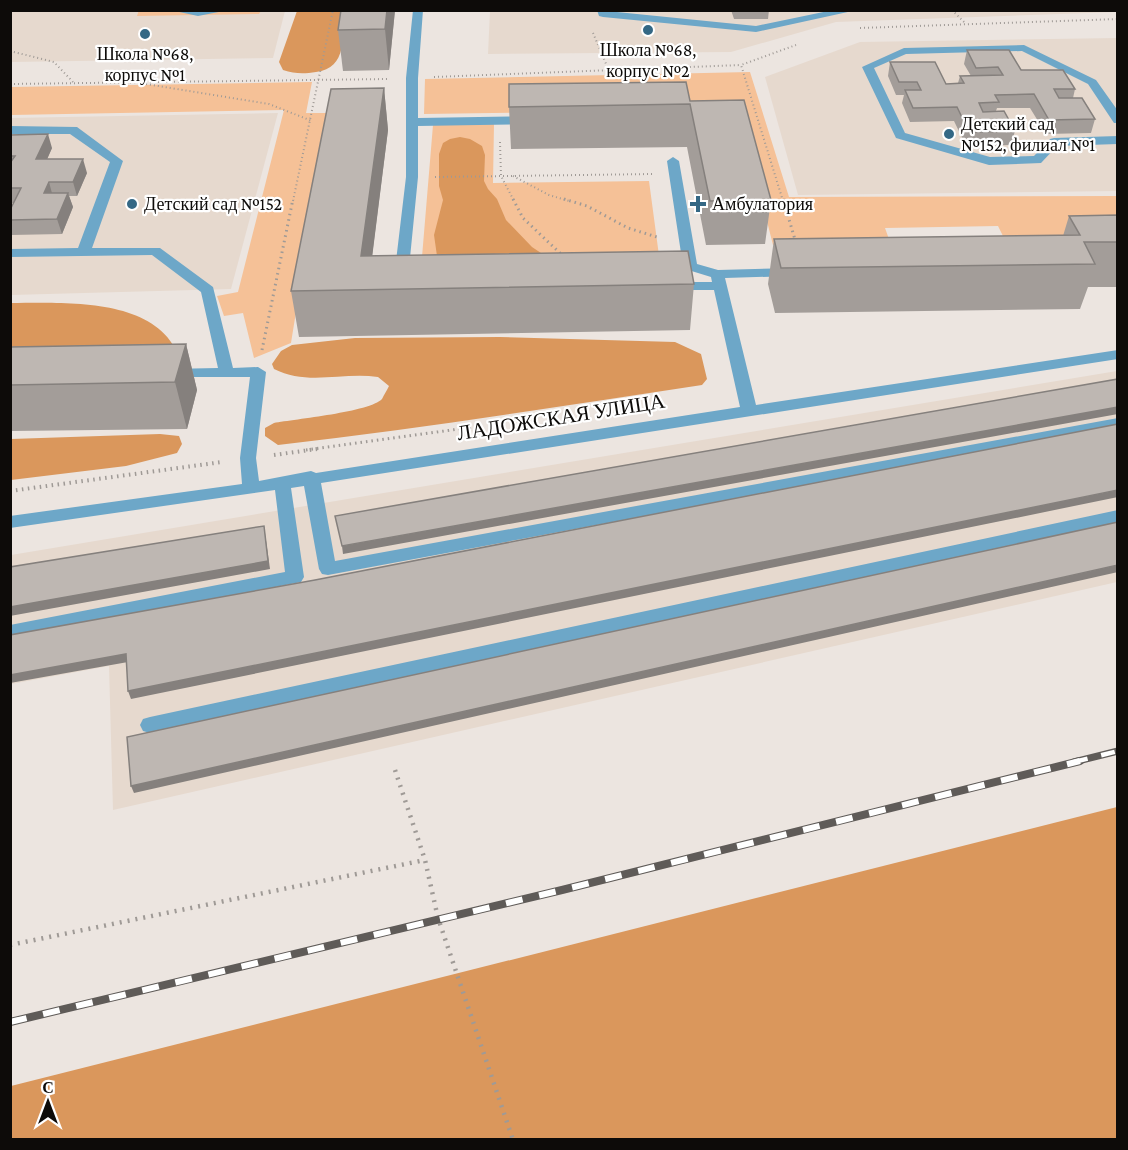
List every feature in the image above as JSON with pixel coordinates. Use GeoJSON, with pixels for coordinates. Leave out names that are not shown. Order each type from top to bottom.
{"type":"FeatureCollection","features":[{"type":"Feature","properties":{"kind":"street"},"geometry":{"type":"LineString","coordinates":[[175,10],[198,13],[224,10]]}},
{"type":"Feature","properties":{"kind":"street"},"geometry":{"type":"LineString","coordinates":[[412,291],[400,291],[412,177],[412,78],[418,10]]}},
{"type":"Feature","properties":{"kind":"street"},"geometry":{"type":"LineString","coordinates":[[602,10],[603,14],[756,29],[852,10]]}},
{"type":"Feature","properties":{"kind":"street"},"geometry":{"type":"LineString","coordinates":[[1118,120],[1092,82],[1024,48],[904,51],[868,67],[900,135],[989,161],[1037,160],[1054,141],[1118,140]]}},
{"type":"Feature","properties":{"kind":"street"},"geometry":{"type":"LineString","coordinates":[[412,122],[546,120]]}},
{"type":"Feature","properties":{"kind":"street"},"geometry":{"type":"LineString","coordinates":[[10,130],[73,130],[117,161],[84,251]]}},
{"type":"Feature","properties":{"kind":"street"},"geometry":{"type":"LineString","coordinates":[[674,167],[690,266],[718,280]]}},
{"type":"Feature","properties":{"kind":"street"},"geometry":{"type":"LineString","coordinates":[[10,253],[155,251],[208,290],[227,373]]}},
{"type":"Feature","properties":{"kind":"street"},"geometry":{"type":"LineString","coordinates":[[655,287],[805,272]]}},
{"type":"Feature","properties":{"kind":"street"},"geometry":{"type":"LineString","coordinates":[[718,280],[749,411]]}},
{"type":"Feature","properties":{"kind":"street","name":"ЛАДОЖСКАЯ УЛИЦА"},"geometry":{"type":"LineString","coordinates":[[10,522],[251,488],[1118,354]]}},
{"type":"Feature","properties":{"kind":"street"},"geometry":{"type":"LineString","coordinates":[[147,375],[258,372],[248,458],[251,488]]}},
{"type":"Feature","properties":{"kind":"street"},"geometry":{"type":"LineString","coordinates":[[311,477],[328,569],[1118,423]]}},
{"type":"Feature","properties":{"kind":"street"},"geometry":{"type":"LineString","coordinates":[[10,632],[295,577],[282,482]]}},
{"type":"Feature","properties":{"kind":"street"},"geometry":{"type":"LineString","coordinates":[[150,724],[1118,516]]}},
{"type":"Feature","properties":{"kind":"path"},"geometry":{"type":"LineString","coordinates":[[258,372],[321,80],[333,10]]}},
{"type":"Feature","properties":{"kind":"path"},"geometry":{"type":"LineString","coordinates":[[952,10],[967,24]]}},
{"type":"Feature","properties":{"kind":"path"},"geometry":{"type":"LineString","coordinates":[[855,28],[1118,19]]}},
{"type":"Feature","properties":{"kind":"path"},"geometry":{"type":"LineString","coordinates":[[592,32],[609,71]]}},
{"type":"Feature","properties":{"kind":"path"},"geometry":{"type":"LineString","coordinates":[[10,84],[412,78],[741,65],[798,44]]}},
{"type":"Feature","properties":{"kind":"path"},"geometry":{"type":"LineString","coordinates":[[10,51],[54,62],[73,83]]}},
{"type":"Feature","properties":{"kind":"path"},"geometry":{"type":"LineString","coordinates":[[741,65],[799,253]]}},
{"type":"Feature","properties":{"kind":"path"},"geometry":{"type":"LineString","coordinates":[[136,82],[269,104],[312,121]]}},
{"type":"Feature","properties":{"kind":"path"},"geometry":{"type":"LineString","coordinates":[[500,121],[501,176],[523,218],[548,239],[566,260]]}},
{"type":"Feature","properties":{"kind":"path"},"geometry":{"type":"LineString","coordinates":[[412,177],[513,176],[674,167]]}},
{"type":"Feature","properties":{"kind":"path"},"geometry":{"type":"LineString","coordinates":[[513,176],[549,195],[587,206],[628,228],[664,239],[688,254]]}},
{"type":"Feature","properties":{"kind":"path"},"geometry":{"type":"LineString","coordinates":[[395,770],[424,860],[438,918],[513,1140]]}},
{"type":"Feature","properties":{"kind":"path"},"geometry":{"type":"LineString","coordinates":[[10,945],[424,860]]}},
{"type":"Feature","properties":{"kind":"shaded area"},"geometry":{"type":"Polygon","coordinates":[[[139,10],[261,11],[259,14],[137,16],[139,10]]]}},
{"type":"Feature","properties":{"kind":"shaded area","name":"Школа №68, корпус №1"},"geometry":{"type":"Polygon","coordinates":[[[10,11],[285,11],[273,58],[11,62],[10,11]]]}},
{"type":"Feature","properties":{"kind":"shaded area"},"geometry":{"type":"Polygon","coordinates":[[[297,11],[341,11],[341,49],[334,64],[326,69],[316,72],[292,72],[283,70],[279,62],[297,11]]]}},
{"type":"Feature","properties":{"kind":"shaded area","name":"Школа №68, корпус №2"},"geometry":{"type":"Polygon","coordinates":[[[490,11],[1117,12],[836,22],[731,52],[488,54],[490,11]]]}},
{"type":"Feature","properties":{"kind":"shaded area","name":"Детский сад №152, филиал №1"},"geometry":{"type":"Polygon","coordinates":[[[1117,38],[1117,191],[798,195],[765,77],[860,42],[1117,38]]]}},
{"type":"Feature","properties":{"kind":"shaded area"},"geometry":{"type":"Polygon","coordinates":[[[750,72],[789,197],[1117,196],[1117,236],[1005,240],[998,226],[885,228],[890,242],[773,245],[746,138],[693,110],[424,114],[425,79],[750,72]]]}},
{"type":"Feature","properties":{"kind":"shaded area"},"geometry":{"type":"Polygon","coordinates":[[[312,82],[306,113],[328,113],[291,343],[254,358],[243,313],[224,316],[217,296],[238,292],[284,110],[11,115],[10,87],[312,82]]]}},
{"type":"Feature","properties":{"kind":"shaded area","name":"Детский сад №152"},"geometry":{"type":"Polygon","coordinates":[[[278,113],[231,289],[11,295],[10,118],[278,113]]]}},
{"type":"Feature","properties":{"kind":"shaded area"},"geometry":{"type":"Polygon","coordinates":[[[494,124],[493,183],[649,181],[662,278],[420,281],[433,125],[494,124]]]}},
{"type":"Feature","properties":{"kind":"shaded area"},"geometry":{"type":"Polygon","coordinates":[[[460,137],[470,139],[482,146],[485,155],[484,181],[497,199],[506,220],[532,247],[547,257],[438,263],[434,235],[443,200],[439,186],[439,154],[443,143],[460,137]]]}},
{"type":"Feature","properties":{"kind":"shaded area"},"geometry":{"type":"Polygon","coordinates":[[[10,303],[77,304],[124,311],[145,319],[162,331],[175,348],[11,369],[10,303]]]}},
{"type":"Feature","properties":{"kind":"shaded area"},"geometry":{"type":"Polygon","coordinates":[[[500,337],[675,342],[701,354],[707,379],[702,385],[331,439],[278,445],[265,436],[265,428],[274,423],[348,411],[375,404],[382,399],[389,386],[378,377],[299,377],[274,369],[272,364],[281,351],[292,345],[355,338],[500,337]]]}},
{"type":"Feature","properties":{"kind":"shaded area"},"geometry":{"type":"Polygon","coordinates":[[[1117,371],[1117,582],[113,810],[109,666],[11,684],[11,555],[1117,371]]]}},
{"type":"Feature","properties":{"kind":"shaded area"},"geometry":{"type":"Polygon","coordinates":[[[160,434],[179,436],[182,444],[177,453],[126,466],[11,480],[11,439],[160,434]]]}},
{"type":"Feature","properties":{"kind":"shaded area"},"geometry":{"type":"Polygon","coordinates":[[[1117,807],[1117,1139],[11,1139],[11,1086],[1117,807]]]}},
{"type":"Feature","properties":{"kind":"building"},"geometry":{"type":"Polygon","coordinates":[[[341,10],[387,10],[385,29],[338,30],[341,10]]]}},
{"type":"Feature","properties":{"kind":"building"},"geometry":{"type":"Polygon","coordinates":[[[967,50],[1009,50],[1021,70],[1063,70],[1075,89],[1054,89],[1059,98],[1082,98],[1095,119],[1049,120],[1034,94],[995,95],[999,102],[979,103],[983,112],[1004,111],[1015,131],[969,132],[957,107],[913,108],[905,90],[921,90],[917,82],[899,82],[890,62],[935,62],[946,84],[964,83],[960,76],[1003,75],[998,67],[976,68],[967,50]]]}},
{"type":"Feature","properties":{"kind":"building"},"geometry":{"type":"Polygon","coordinates":[[[686,82],[690,101],[744,100],[771,200],[710,201],[690,104],[509,107],[509,84],[686,82]]]}},
{"type":"Feature","properties":{"kind":"building"},"geometry":{"type":"Polygon","coordinates":[[[384,88],[361,256],[688,251],[694,284],[291,291],[331,89],[384,88]]]}},
{"type":"Feature","properties":{"kind":"building"},"geometry":{"type":"Polygon","coordinates":[[[48,134],[36,159],[83,159],[73,182],[49,182],[44,193],[68,193],[57,219],[10,220],[10,210],[21,188],[10,188],[10,163],[15,156],[10,156],[10,135],[48,134]]]}},
{"type":"Feature","properties":{"kind":"building"},"geometry":{"type":"Polygon","coordinates":[[[1118,215],[1118,242],[1084,242],[1095,264],[781,268],[774,239],[1080,235],[1069,216],[1118,215]]]}},
{"type":"Feature","properties":{"kind":"building"},"geometry":{"type":"Polygon","coordinates":[[[186,344],[175,382],[10,385],[10,347],[186,344]]]}},
{"type":"Feature","properties":{"kind":"building"},"geometry":{"type":"Polygon","coordinates":[[[1118,379],[1118,407],[342,546],[335,516],[1118,379]]]}},
{"type":"Feature","properties":{"kind":"building"},"geometry":{"type":"Polygon","coordinates":[[[1118,424],[1118,490],[128,691],[126,654],[10,675],[10,635],[315,580],[1118,424]]]}},
{"type":"Feature","properties":{"kind":"building"},"geometry":{"type":"Polygon","coordinates":[[[1118,522],[1118,565],[131,786],[127,737],[1118,522]]]}},
{"type":"Feature","properties":{"kind":"building"},"geometry":{"type":"Polygon","coordinates":[[[264,526],[268,561],[10,607],[10,567],[264,526]]]}},
{"type":"Feature","properties":{"kind":"railway"},"geometry":{"type":"LineString","coordinates":[[1074,762],[1118,751]]}},
{"type":"Feature","properties":{"kind":"railway"},"geometry":{"type":"LineString","coordinates":[[10,1022],[562,890],[1080,761]]}},
{"type":"Feature","properties":{"kind":"place","name":"Школа №68, корпус №2"},"geometry":{"type":"Point","coordinates":[648,30]}},
{"type":"Feature","properties":{"kind":"place","name":"Школа №68, корпус №1"},"geometry":{"type":"Point","coordinates":[145,34]}},
{"type":"Feature","properties":{"kind":"place","name":"Детский сад №152, филиал №1"},"geometry":{"type":"Point","coordinates":[949,134]}},
{"type":"Feature","properties":{"kind":"place","name":"Детский сад №152"},"geometry":{"type":"Point","coordinates":[132,204]}},
{"type":"Feature","properties":{"kind":"place","name":"Амбулатория"},"geometry":{"type":"Point","coordinates":[698,204]}}]}
